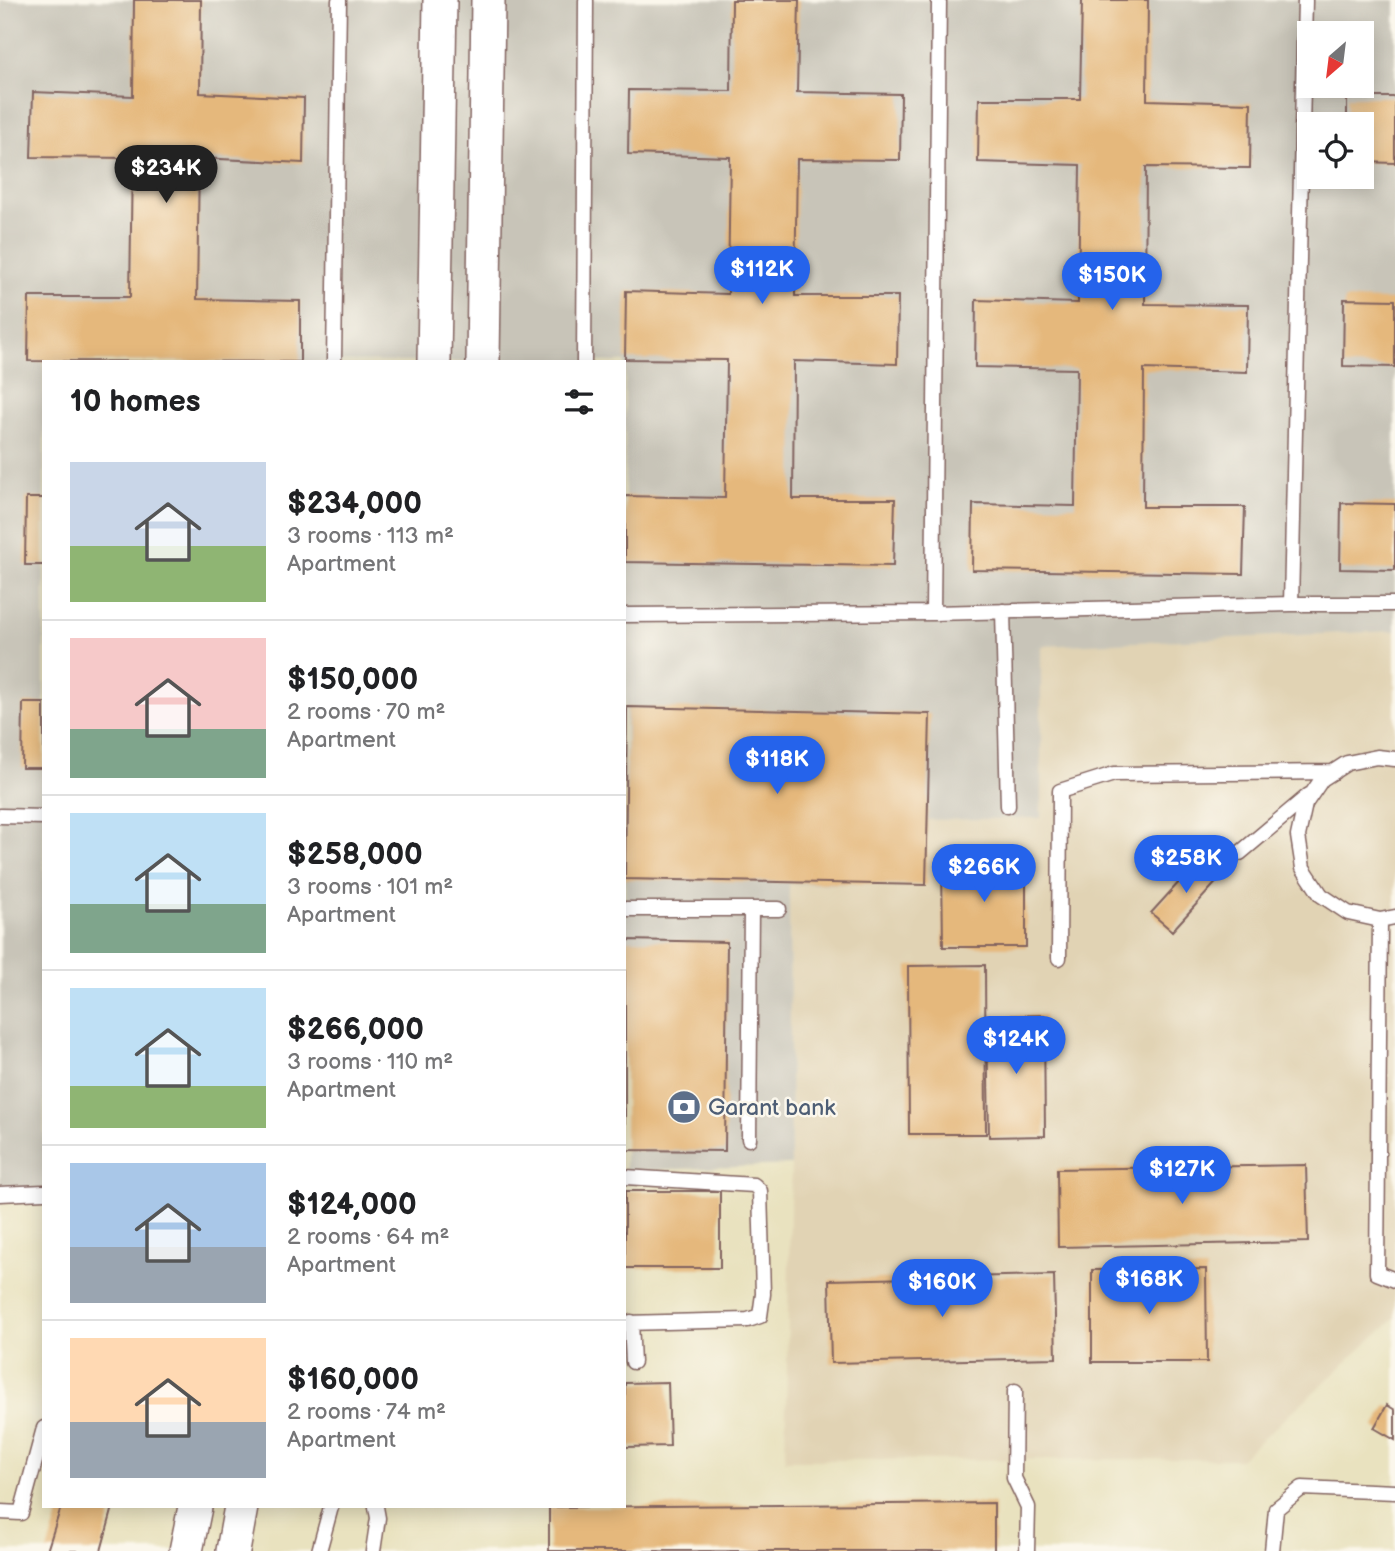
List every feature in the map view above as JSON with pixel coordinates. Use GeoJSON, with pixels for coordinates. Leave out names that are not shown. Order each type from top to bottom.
{"type":"FeatureCollection","features":[{"type":"Feature","properties":{"kind":"street"},"geometry":{"type":"LineString","coordinates":[[435,360],[440,0]]}},
{"type":"Feature","properties":{"kind":"street"},"geometry":{"type":"LineString","coordinates":[[483,360],[488,0]]}},
{"type":"Feature","properties":{"kind":"street"},"geometry":{"type":"LineString","coordinates":[[186,1551],[195,1508]]}},
{"type":"Feature","properties":{"kind":"street"},"geometry":{"type":"LineString","coordinates":[[233,1551],[241,1508]]}},
{"type":"Feature","properties":{"kind":"lane"},"geometry":{"type":"LineString","coordinates":[[334,360],[339,0]]}},
{"type":"Feature","properties":{"kind":"lane"},"geometry":{"type":"LineString","coordinates":[[584,360],[586,0]]}},
{"type":"Feature","properties":{"kind":"lane"},"geometry":{"type":"LineString","coordinates":[[933,613],[939,0]]}},
{"type":"Feature","properties":{"kind":"lane"},"geometry":{"type":"LineString","coordinates":[[1292,604],[1305,0]]}},
{"type":"Feature","properties":{"kind":"lane"},"geometry":{"type":"LineString","coordinates":[[626,615],[933,613],[1395,604]]}},
{"type":"Feature","properties":{"kind":"lane"},"geometry":{"type":"LineString","coordinates":[[1003,611],[1008,806]]}},
{"type":"Feature","properties":{"kind":"lane"},"geometry":{"type":"LineString","coordinates":[[1395,759],[1377,757],[1347,763],[1322,779],[1305,804],[1298,836],[1303,867],[1321,895],[1348,913],[1380,920],[1395,917]]}},
{"type":"Feature","properties":{"kind":"lane"},"geometry":{"type":"LineString","coordinates":[[1059,958],[1060,791],[1114,774],[1334,772]]}},
{"type":"Feature","properties":{"kind":"lane"},"geometry":{"type":"LineString","coordinates":[[1240,853],[1315,790]]}},
{"type":"Feature","properties":{"kind":"lane"},"geometry":{"type":"LineString","coordinates":[[0,816],[42,817]]}},
{"type":"Feature","properties":{"kind":"lane"},"geometry":{"type":"LineString","coordinates":[[626,909],[779,909]]}},
{"type":"Feature","properties":{"kind":"lane"},"geometry":{"type":"LineString","coordinates":[[749,1139],[751,909]]}},
{"type":"Feature","properties":{"kind":"lane"},"geometry":{"type":"LineString","coordinates":[[1380,920],[1377,1273],[1395,1280]]}},
{"type":"Feature","properties":{"kind":"lane"},"geometry":{"type":"LineString","coordinates":[[626,1177],[754,1185],[760,1191],[763,1294],[760,1316],[748,1320],[628,1322],[633,1362]]}},
{"type":"Feature","properties":{"kind":"lane"},"geometry":{"type":"LineString","coordinates":[[0,1194],[42,1192]]}},
{"type":"Feature","properties":{"kind":"lane"},"geometry":{"type":"LineString","coordinates":[[1015,1391],[1014,1478],[1028,1507],[1027,1551]]}},
{"type":"Feature","properties":{"kind":"lane"},"geometry":{"type":"LineString","coordinates":[[0,1512],[21,1513],[42,1435]]}},
{"type":"Feature","properties":{"kind":"lane"},"geometry":{"type":"LineString","coordinates":[[1272,1551],[1276,1509],[1302,1488],[1395,1492]]}},
{"type":"Feature","properties":{"kind":"lane"},"geometry":{"type":"LineString","coordinates":[[319,1551],[331,1508]]}},
{"type":"Feature","properties":{"kind":"lane"},"geometry":{"type":"LineString","coordinates":[[373,1551],[378,1518],[376,1508]]}},
{"type":"Feature","properties":{"kind":"shaded area"},"geometry":{"type":"Polygon","coordinates":[[[0,0],[1395,0],[1395,631],[1041,646],[1041,818],[928,820],[926,885],[789,884],[791,1165],[626,1171],[626,360],[42,360],[42,1193],[0,1200],[0,0]]]}},
{"type":"Feature","properties":{"kind":"shaded area"},"geometry":{"type":"Polygon","coordinates":[[[1395,631],[1395,1318],[1240,1459],[785,1460],[791,1165],[789,884],[926,885],[928,820],[1040,818],[1041,646],[1395,631]]]}},
{"type":"Feature","properties":{"kind":"building"},"geometry":{"type":"Polygon","coordinates":[[[134,0],[201,0],[200,93],[304,98],[303,163],[199,158],[197,299],[300,301],[300,360],[28,361],[29,297],[130,297],[132,158],[31,157],[33,92],[133,96],[134,0]]]}},
{"type":"Feature","properties":{"kind":"building"},"geometry":{"type":"Polygon","coordinates":[[[732,0],[799,0],[797,92],[901,94],[900,160],[797,159],[795,296],[898,296],[897,364],[794,361],[793,499],[895,499],[893,566],[626,562],[626,496],[725,498],[727,360],[625,359],[626,291],[728,294],[730,157],[628,154],[629,90],[731,91],[732,0]]]}},
{"type":"Feature","properties":{"kind":"building"},"geometry":{"type":"Polygon","coordinates":[[[1082,0],[1148,0],[1147,100],[1251,103],[1250,168],[1146,167],[1145,304],[1248,305],[1247,372],[1144,369],[1143,507],[1245,507],[1243,574],[972,570],[973,504],[1075,506],[1077,369],[975,367],[976,300],[1078,303],[1080,165],[978,162],[979,99],[1080,99],[1082,0]]]}},
{"type":"Feature","properties":{"kind":"building"},"geometry":{"type":"Polygon","coordinates":[[[1395,97],[1395,163],[1374,162],[1374,112],[1347,112],[1347,98],[1395,97]]]}},
{"type":"Feature","properties":{"kind":"building"},"geometry":{"type":"Polygon","coordinates":[[[1344,299],[1395,300],[1395,367],[1343,366],[1344,299]]]}},
{"type":"Feature","properties":{"kind":"building"},"geometry":{"type":"Polygon","coordinates":[[[26,498],[42,498],[42,565],[25,565],[26,498]]]}},
{"type":"Feature","properties":{"kind":"building"},"geometry":{"type":"Polygon","coordinates":[[[1341,503],[1395,504],[1395,570],[1340,569],[1341,503]]]}},
{"type":"Feature","properties":{"kind":"building"},"geometry":{"type":"Polygon","coordinates":[[[23,703],[42,703],[42,768],[22,768],[23,703]]]}},
{"type":"Feature","properties":{"kind":"building"},"geometry":{"type":"Polygon","coordinates":[[[627,707],[930,714],[926,885],[626,879],[627,707]]]}},
{"type":"Feature","properties":{"kind":"building"},"geometry":{"type":"Polygon","coordinates":[[[1201,858],[1221,877],[1172,931],[1151,913],[1201,858]]]}},
{"type":"Feature","properties":{"kind":"building"},"geometry":{"type":"Polygon","coordinates":[[[942,862],[1026,862],[1026,947],[943,947],[942,862]]]}},
{"type":"Feature","properties":{"kind":"building"},"geometry":{"type":"Polygon","coordinates":[[[626,940],[727,942],[725,1151],[626,1150],[626,940]]]}},
{"type":"Feature","properties":{"kind":"building"},"geometry":{"type":"Polygon","coordinates":[[[985,965],[986,1134],[909,1134],[908,966],[985,965]]]}},
{"type":"Feature","properties":{"kind":"building"},"geometry":{"type":"Polygon","coordinates":[[[1044,1015],[1045,1136],[989,1137],[987,1016],[1044,1015]]]}},
{"type":"Feature","properties":{"kind":"building"},"geometry":{"type":"Polygon","coordinates":[[[1306,1165],[1308,1242],[1058,1247],[1057,1169],[1306,1165]]]}},
{"type":"Feature","properties":{"kind":"building"},"geometry":{"type":"Polygon","coordinates":[[[626,1191],[720,1191],[720,1268],[626,1268],[626,1191]]]}},
{"type":"Feature","properties":{"kind":"building"},"geometry":{"type":"Polygon","coordinates":[[[1206,1269],[1207,1362],[1092,1362],[1092,1270],[1206,1269]]]}},
{"type":"Feature","properties":{"kind":"building"},"geometry":{"type":"Polygon","coordinates":[[[1054,1275],[1056,1358],[831,1363],[829,1280],[1054,1275]]]}},
{"type":"Feature","properties":{"kind":"building"},"geometry":{"type":"Polygon","coordinates":[[[668,1382],[670,1446],[626,1447],[626,1383],[668,1382]]]}},
{"type":"Feature","properties":{"kind":"building"},"geometry":{"type":"Polygon","coordinates":[[[1387,1405],[1395,1410],[1395,1440],[1374,1428],[1387,1405]]]}},
{"type":"Feature","properties":{"kind":"building"},"geometry":{"type":"Polygon","coordinates":[[[994,1503],[994,1551],[549,1551],[549,1508],[994,1503]]]}},
{"type":"Feature","properties":{"kind":"building"},"geometry":{"type":"Polygon","coordinates":[[[61,1508],[113,1508],[101,1551],[47,1551],[61,1508]]]}},
{"type":"Feature","properties":{"kind":"place","name":"Garant bank"},"geometry":{"type":"Point","coordinates":[684,1107]}}]}
